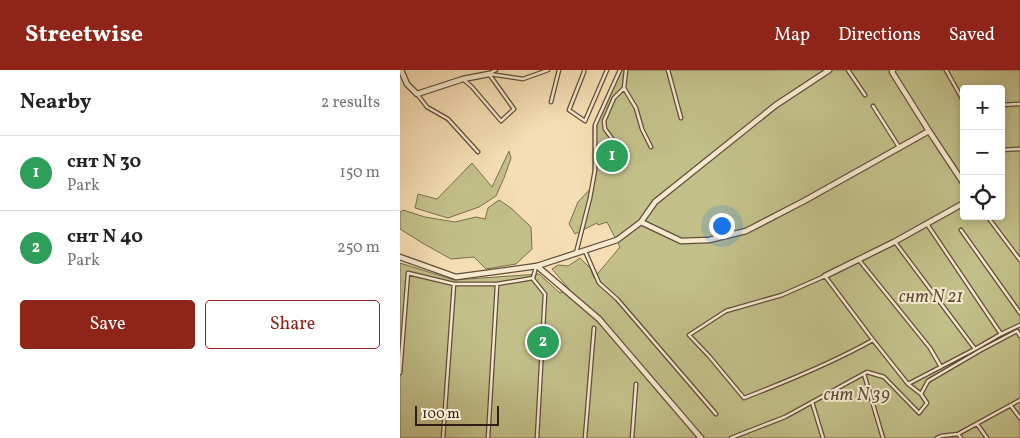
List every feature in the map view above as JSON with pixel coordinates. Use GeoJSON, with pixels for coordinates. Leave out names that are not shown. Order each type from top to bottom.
{"type":"FeatureCollection","features":[{"type":"Feature","properties":{"kind":"street"},"geometry":{"type":"LineString","coordinates":[[401,70],[407,84],[418,94],[463,79],[489,74]]}},
{"type":"Feature","properties":{"kind":"street"},"geometry":{"type":"LineString","coordinates":[[400,257],[456,277],[536,266],[617,240],[641,222],[655,202],[776,105],[828,70]]}},
{"type":"Feature","properties":{"kind":"street"},"geometry":{"type":"LineString","coordinates":[[893,70],[892,72],[960,178]]}},
{"type":"Feature","properties":{"kind":"street"},"geometry":{"type":"LineString","coordinates":[[641,222],[681,241],[709,240],[746,231],[929,131]]}},
{"type":"Feature","properties":{"kind":"street"},"geometry":{"type":"LineString","coordinates":[[825,276],[894,242],[960,205]]}},
{"type":"Feature","properties":{"kind":"street"},"geometry":{"type":"LineString","coordinates":[[536,266],[599,318],[701,438]]}},
{"type":"Feature","properties":{"kind":"lane"},"geometry":{"type":"LineString","coordinates":[[489,74],[496,70]]}},
{"type":"Feature","properties":{"kind":"lane"},"geometry":{"type":"LineString","coordinates":[[489,74],[523,79],[548,70]]}},
{"type":"Feature","properties":{"kind":"lane"},"geometry":{"type":"LineString","coordinates":[[551,102],[559,70]]}},
{"type":"Feature","properties":{"kind":"lane"},"geometry":{"type":"LineString","coordinates":[[584,70],[569,110],[585,121],[606,70]]}},
{"type":"Feature","properties":{"kind":"lane"},"geometry":{"type":"LineString","coordinates":[[576,253],[595,170],[595,125],[620,70]]}},
{"type":"Feature","properties":{"kind":"lane"},"geometry":{"type":"LineString","coordinates":[[626,70],[624,88],[636,108],[642,129],[651,147]]}},
{"type":"Feature","properties":{"kind":"lane"},"geometry":{"type":"LineString","coordinates":[[668,70],[681,118]]}},
{"type":"Feature","properties":{"kind":"lane"},"geometry":{"type":"LineString","coordinates":[[848,70],[865,95]]}},
{"type":"Feature","properties":{"kind":"lane"},"geometry":{"type":"LineString","coordinates":[[946,70],[960,95]]}},
{"type":"Feature","properties":{"kind":"lane"},"geometry":{"type":"LineString","coordinates":[[463,79],[501,121],[514,108],[489,74]]}},
{"type":"Feature","properties":{"kind":"lane"},"geometry":{"type":"LineString","coordinates":[[624,88],[614,98],[604,121],[605,130],[625,156]]}},
{"type":"Feature","properties":{"kind":"lane"},"geometry":{"type":"LineString","coordinates":[[418,94],[427,107],[448,119],[478,152]]}},
{"type":"Feature","properties":{"kind":"lane"},"geometry":{"type":"LineString","coordinates":[[1005,105],[1020,104]]}},
{"type":"Feature","properties":{"kind":"lane"},"geometry":{"type":"LineString","coordinates":[[873,106],[899,148]]}},
{"type":"Feature","properties":{"kind":"lane"},"geometry":{"type":"LineString","coordinates":[[1005,150],[1020,149]]}},
{"type":"Feature","properties":{"kind":"lane"},"geometry":{"type":"LineString","coordinates":[[990,220],[1020,260]]}},
{"type":"Feature","properties":{"kind":"lane"},"geometry":{"type":"LineString","coordinates":[[927,224],[1001,334]]}},
{"type":"Feature","properties":{"kind":"lane"},"geometry":{"type":"LineString","coordinates":[[961,230],[1020,313]]}},
{"type":"Feature","properties":{"kind":"lane"},"geometry":{"type":"LineString","coordinates":[[894,242],[975,349]]}},
{"type":"Feature","properties":{"kind":"lane"},"geometry":{"type":"LineString","coordinates":[[584,250],[599,283],[617,299],[716,414]]}},
{"type":"Feature","properties":{"kind":"lane"},"geometry":{"type":"LineString","coordinates":[[859,260],[930,348],[942,367]]}},
{"type":"Feature","properties":{"kind":"lane"},"geometry":{"type":"LineString","coordinates":[[533,278],[536,266]]}},
{"type":"Feature","properties":{"kind":"lane"},"geometry":{"type":"LineString","coordinates":[[400,373],[408,273],[454,284],[497,284],[533,278]]}},
{"type":"Feature","properties":{"kind":"lane"},"geometry":{"type":"LineString","coordinates":[[731,438],[785,417],[867,372],[884,377],[919,412],[928,403],[921,394],[908,384],[825,276],[782,295],[726,311],[689,335],[744,398],[797,377],[850,353],[873,340]]}},
{"type":"Feature","properties":{"kind":"lane"},"geometry":{"type":"LineString","coordinates":[[533,278],[545,294],[537,438]]}},
{"type":"Feature","properties":{"kind":"lane"},"geometry":{"type":"LineString","coordinates":[[443,438],[454,284]]}},
{"type":"Feature","properties":{"kind":"lane"},"geometry":{"type":"LineString","coordinates":[[488,438],[497,284]]}},
{"type":"Feature","properties":{"kind":"lane"},"geometry":{"type":"LineString","coordinates":[[908,384],[1001,334],[1020,326]]}},
{"type":"Feature","properties":{"kind":"lane"},"geometry":{"type":"LineString","coordinates":[[585,438],[594,328]]}},
{"type":"Feature","properties":{"kind":"lane"},"geometry":{"type":"LineString","coordinates":[[921,394],[928,381],[958,363],[1017,331],[1020,336]]}},
{"type":"Feature","properties":{"kind":"lane"},"geometry":{"type":"LineString","coordinates":[[864,374],[883,438]]}},
{"type":"Feature","properties":{"kind":"lane"},"geometry":{"type":"LineString","coordinates":[[632,438],[636,384]]}},
{"type":"Feature","properties":{"kind":"lane"},"geometry":{"type":"LineString","coordinates":[[936,438],[958,434],[1020,400]]}},
{"type":"Feature","properties":{"kind":"lane"},"geometry":{"type":"LineString","coordinates":[[812,402],[823,438]]}},
{"type":"Feature","properties":{"kind":"lane"},"geometry":{"type":"LineString","coordinates":[[1011,406],[1020,418]]}},
{"type":"Feature","properties":{"kind":"lane"},"geometry":{"type":"LineString","coordinates":[[977,424],[987,438]]}},
{"type":"Feature","properties":{"kind":"lane"},"geometry":{"type":"LineString","coordinates":[[740,434],[743,438]]}},
{"type":"Feature","properties":{"kind":"lane"},"geometry":{"type":"LineString","coordinates":[[958,434],[961,438]]}},
{"type":"Feature","properties":{"kind":"green space"},"geometry":{"type":"Polygon","coordinates":[[[619,70],[1020,70],[1020,438],[400,438],[400,263],[454,280],[539,274],[560,293],[569,289],[552,269],[558,265],[568,266],[580,258],[590,268],[594,278],[620,247],[607,222],[598,225],[597,223],[575,234],[569,224],[578,202],[593,186],[593,126],[619,70]]]}},
{"type":"Feature","properties":{"kind":"green space"},"geometry":{"type":"Polygon","coordinates":[[[509,151],[511,158],[496,196],[479,207],[448,218],[415,208],[418,194],[437,199],[472,163],[492,187],[509,151]]]}},
{"type":"Feature","properties":{"kind":"green space"},"geometry":{"type":"Polygon","coordinates":[[[499,200],[511,208],[531,227],[532,249],[516,264],[486,269],[474,257],[451,259],[400,229],[400,212],[403,210],[425,217],[455,222],[476,217],[485,219],[488,208],[499,200]]]}},
{"type":"Feature","properties":{"kind":"place","name":"снт N 30"},"geometry":{"type":"Point","coordinates":[612,156]}},
{"type":"Feature","properties":{"kind":"place","name":"снт N 40"},"geometry":{"type":"Point","coordinates":[543,342]}},
{"type":"Feature","properties":{"kind":"park label","name":"снт N 21"},"geometry":{"type":"Point","coordinates":[931,297]}},
{"type":"Feature","properties":{"kind":"park label","name":"снт N 39"},"geometry":{"type":"Point","coordinates":[857,395]}}]}
